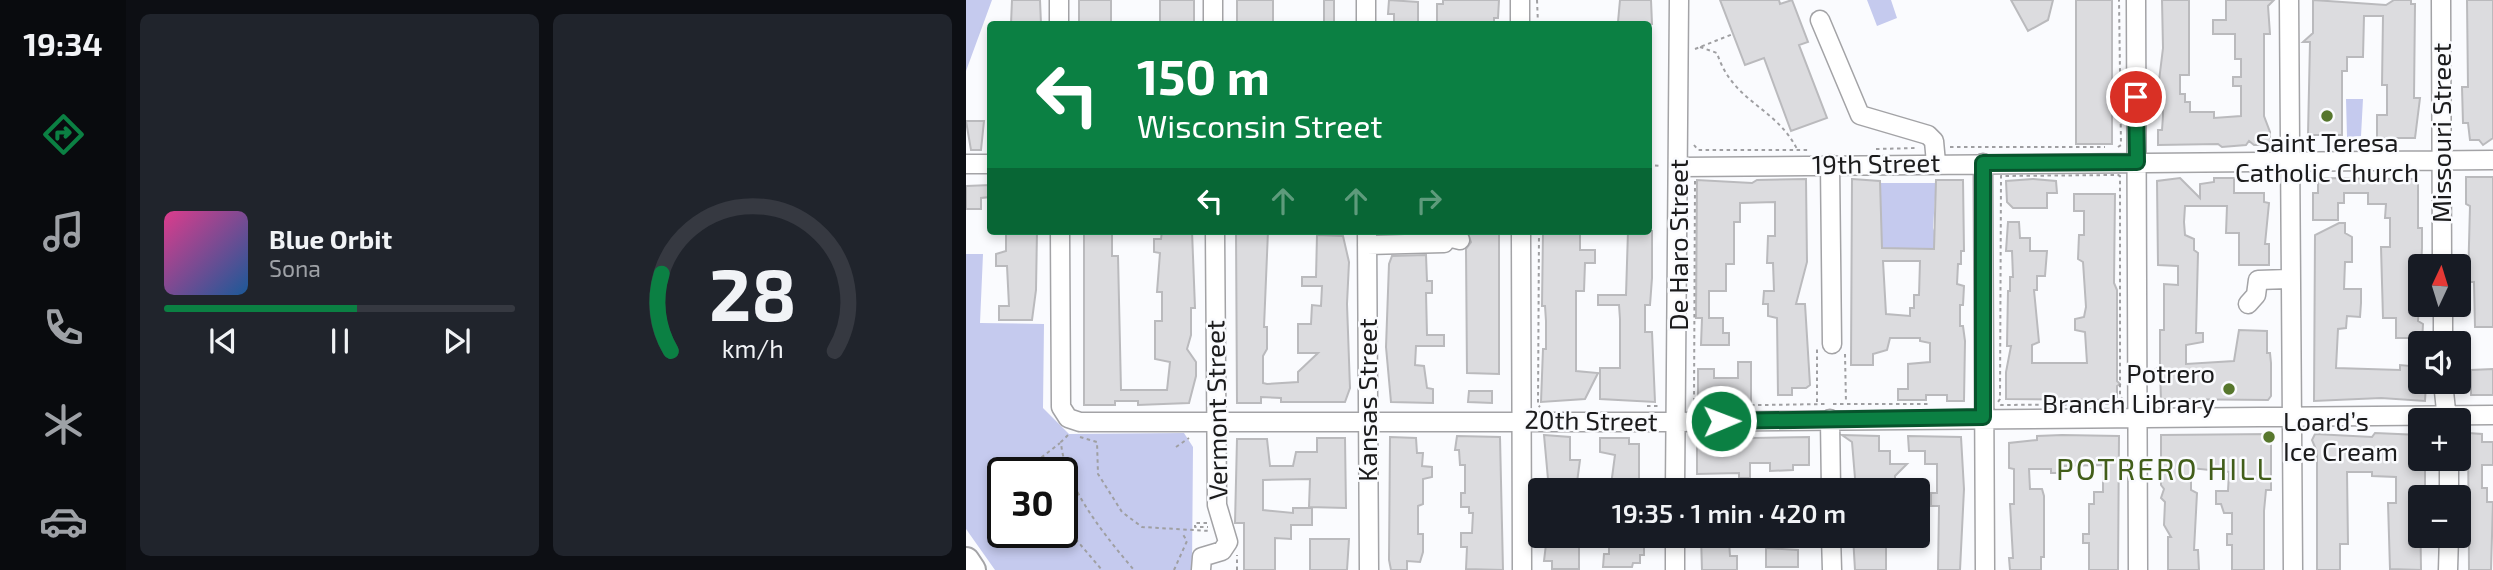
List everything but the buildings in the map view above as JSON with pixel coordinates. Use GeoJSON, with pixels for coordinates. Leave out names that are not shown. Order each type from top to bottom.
{"type":"FeatureCollection","features":[{"type":"Feature","properties":{"kind":"highway"},"geometry":{"type":"LineString","coordinates":[[966,561],[972,570]]}},
{"type":"Feature","properties":{"kind":"street"},"geometry":{"type":"LineString","coordinates":[[1059,0],[1059,21]]}},
{"type":"Feature","properties":{"kind":"street"},"geometry":{"type":"LineString","coordinates":[[1213,0],[1213,21]]}},
{"type":"Feature","properties":{"kind":"street"},"geometry":{"type":"LineString","coordinates":[[1366,0],[1366,21]]}},
{"type":"Feature","properties":{"kind":"street"},"geometry":{"type":"LineString","coordinates":[[1520,0],[1520,21]]}},
{"type":"Feature","properties":{"kind":"street","name":"De Haro Street"},"geometry":{"type":"LineString","coordinates":[[1675,478],[1675,422],[1687,172],[1679,0]]}},
{"type":"Feature","properties":{"kind":"street"},"geometry":{"type":"LineString","coordinates":[[2136,0],[2138,570]]}},
{"type":"Feature","properties":{"kind":"street"},"geometry":{"type":"LineString","coordinates":[[2289,0],[2293,570]]}},
{"type":"Feature","properties":{"kind":"street","name":"Missouri Street"},"geometry":{"type":"LineString","coordinates":[[2441,0],[2442,254]]}},
{"type":"Feature","properties":{"kind":"street"},"geometry":{"type":"LineString","coordinates":[[1820,20],[1860,115],[1928,135],[1934,141],[1936,155]]}},
{"type":"Feature","properties":{"kind":"street","name":"19th Street"},"geometry":{"type":"LineString","coordinates":[[1687,172],[1936,155],[1983,163],[2493,160]]}},
{"type":"Feature","properties":{"kind":"street"},"geometry":{"type":"LineString","coordinates":[[1983,163],[1984,570]]}},
{"type":"Feature","properties":{"kind":"street"},"geometry":{"type":"LineString","coordinates":[[966,164],[987,164]]}},
{"type":"Feature","properties":{"kind":"street"},"geometry":{"type":"LineString","coordinates":[[1822,345],[1830,164]]}},
{"type":"Feature","properties":{"kind":"street"},"geometry":{"type":"LineString","coordinates":[[1060,235],[1061,407],[1069,426]]}},
{"type":"Feature","properties":{"kind":"street","name":"Vermont Street"},"geometry":{"type":"LineString","coordinates":[[1214,235],[1217,505],[1229,539]]}},
{"type":"Feature","properties":{"kind":"street"},"geometry":{"type":"LineString","coordinates":[[1521,235],[1522,570]]}},
{"type":"Feature","properties":{"kind":"street"},"geometry":{"type":"LineString","coordinates":[[1367,238],[1444,243],[1448,237],[1460,240]]}},
{"type":"Feature","properties":{"kind":"street","name":"Kansas Street"},"geometry":{"type":"LineString","coordinates":[[1367,238],[1370,570]]}},
{"type":"Feature","properties":{"kind":"street"},"geometry":{"type":"LineString","coordinates":[[2248,304],[2256,295],[2258,280],[2291,279]]}},
{"type":"Feature","properties":{"kind":"street","name":"20th Street"},"geometry":{"type":"LineString","coordinates":[[2471,416],[2493,415]]}},
{"type":"Feature","properties":{"kind":"street","name":"20th Street"},"geometry":{"type":"LineString","coordinates":[[1069,426],[1080,422],[2408,417]]}},
{"type":"Feature","properties":{"kind":"street"},"geometry":{"type":"LineString","coordinates":[[1830,419],[1831,478]]}},
{"type":"Feature","properties":{"kind":"street"},"geometry":{"type":"LineString","coordinates":[[1201,570],[1202,556],[1224,549],[1229,539]]}},
{"type":"Feature","properties":{"kind":"street"},"geometry":{"type":"LineString","coordinates":[[1675,548],[1675,570]]}},
{"type":"Feature","properties":{"kind":"street"},"geometry":{"type":"LineString","coordinates":[[1831,548],[1832,570]]}},
{"type":"Feature","properties":{"kind":"street"},"geometry":{"type":"LineString","coordinates":[[2448,570],[2449,548]]}},
{"type":"Feature","properties":{"kind":"path"},"geometry":{"type":"LineString","coordinates":[[1537,0],[1538,21]]}},
{"type":"Feature","properties":{"kind":"path"},"geometry":{"type":"LineString","coordinates":[[2117,148],[2121,145],[2119,0]]}},
{"type":"Feature","properties":{"kind":"path"},"geometry":{"type":"LineString","coordinates":[[1693,50],[1733,34]]}},
{"type":"Feature","properties":{"kind":"path"},"geometry":{"type":"LineString","coordinates":[[1700,47],[1717,53],[1721,68],[1739,92],[1748,102],[1773,117],[1797,149]]}},
{"type":"Feature","properties":{"kind":"path"},"geometry":{"type":"LineString","coordinates":[[1694,145],[1698,150],[1813,150]]}},
{"type":"Feature","properties":{"kind":"path"},"geometry":{"type":"LineString","coordinates":[[1870,150],[1936,155],[2104,147]]}},
{"type":"Feature","properties":{"kind":"path"},"geometry":{"type":"LineString","coordinates":[[1687,172],[1694,402],[1698,405],[1939,404]]}},
{"type":"Feature","properties":{"kind":"path"},"geometry":{"type":"LineString","coordinates":[[1998,402],[2001,176]]}},
{"type":"Feature","properties":{"kind":"path"},"geometry":{"type":"LineString","coordinates":[[2120,176],[2120,397],[2124,401]]}},
{"type":"Feature","properties":{"kind":"path"},"geometry":{"type":"LineString","coordinates":[[1538,405],[1539,235]]}},
{"type":"Feature","properties":{"kind":"path"},"geometry":{"type":"LineString","coordinates":[[1817,404],[1822,345]]}},
{"type":"Feature","properties":{"kind":"path"},"geometry":{"type":"LineString","coordinates":[[1042,457],[1061,442],[1069,426]]}},
{"type":"Feature","properties":{"kind":"path"},"geometry":{"type":"LineString","coordinates":[[1079,437],[1097,442],[1098,474],[1122,512],[1142,527],[1210,531],[1210,527],[1195,527],[1195,523],[1229,539],[1237,570]]}},
{"type":"Feature","properties":{"kind":"path"},"geometry":{"type":"LineString","coordinates":[[1175,447],[1189,438]]}},
{"type":"Feature","properties":{"kind":"path"},"geometry":{"type":"LineString","coordinates":[[1061,442],[1070,474],[1094,519],[1134,570]]}},
{"type":"Feature","properties":{"kind":"path"},"geometry":{"type":"LineString","coordinates":[[1174,570],[1186,541],[1181,531]]}},
{"type":"Feature","properties":{"kind":"path"},"geometry":{"type":"LineString","coordinates":[[1078,542],[1102,570]]}},
{"type":"Feature","properties":{"kind":"shaded area"},"geometry":{"type":"Polygon","coordinates":[[[966,0],[992,0],[966,71],[966,0]]]}},
{"type":"Feature","properties":{"kind":"shaded area"},"geometry":{"type":"Polygon","coordinates":[[[1867,0],[1891,0],[1897,18],[1877,26],[1867,0]]]}},
{"type":"Feature","properties":{"kind":"shaded area"},"geometry":{"type":"Polygon","coordinates":[[[2346,99],[2363,99],[2361,136],[2347,137],[2346,99]]]}},
{"type":"Feature","properties":{"kind":"shaded area"},"geometry":{"type":"Polygon","coordinates":[[[1879,183],[1936,183],[1933,228],[1937,238],[1934,238],[1934,251],[1882,251],[1879,183]]]}},
{"type":"Feature","properties":{"kind":"shaded area"},"geometry":{"type":"Polygon","coordinates":[[[966,254],[983,254],[980,323],[1044,324],[1043,408],[1069,434],[1184,433],[1193,447],[1192,570],[995,570],[966,529],[966,254]]]}},
{"type":"Feature","properties":{"kind":"place","name":"Saint Teresa Catholic Church"},"geometry":{"type":"Point","coordinates":[2327,116]}},
{"type":"Feature","properties":{"kind":"place","name":"Potrero Branch Library"},"geometry":{"type":"Point","coordinates":[2229,389]}},
{"type":"Feature","properties":{"kind":"place","name":"Loard’s Ice Cream"},"geometry":{"type":"Point","coordinates":[2269,437]}},
{"type":"Feature","properties":{"kind":"district","name":"POTRERO HILL"},"geometry":{"type":"Point","coordinates":[2165,470]}},
{"type":"Feature","properties":{"kind":"route"},"geometry":{"type":"LineString","coordinates":[[1721,421],[1983,417],[1983,163],[2137,162],[2136,97]]}}]}
